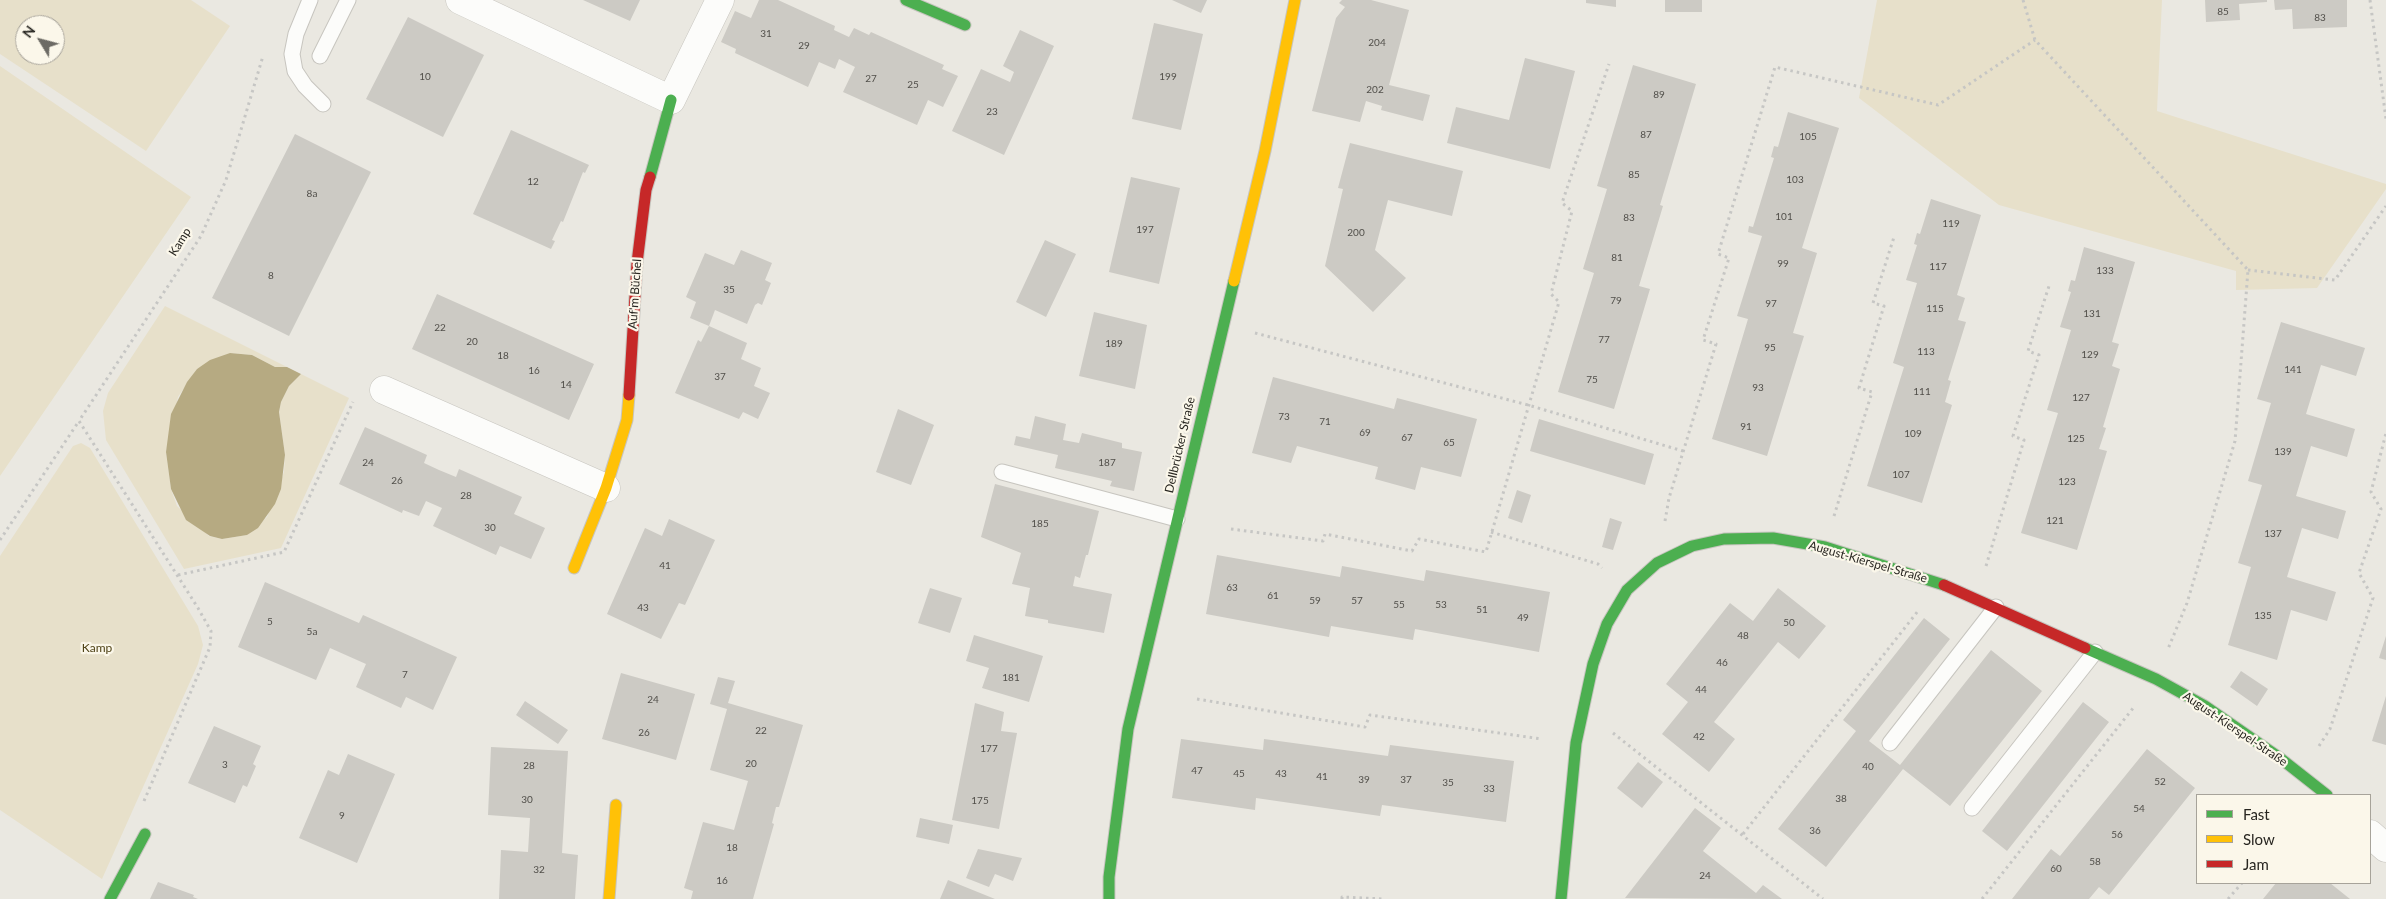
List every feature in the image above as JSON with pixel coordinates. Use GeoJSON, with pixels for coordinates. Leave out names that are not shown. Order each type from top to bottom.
{"type":"FeatureCollection","features":[{"type":"Feature","properties":{"kind":"street"},"geometry":{"type":"LineString","coordinates":[[460,0],[671,100]]}},
{"type":"Feature","properties":{"kind":"street","name":"Auf'm Büchel"},"geometry":{"type":"LineString","coordinates":[[574,568],[606,488],[626,420],[637,264],[646,190],[671,100],[720,0]]}},
{"type":"Feature","properties":{"kind":"street"},"geometry":{"type":"LineString","coordinates":[[906,0],[965,26]]}},
{"type":"Feature","properties":{"kind":"street","name":"Dellbrücker Straße"},"geometry":{"type":"LineString","coordinates":[[1109,899],[1110,876],[1128,730],[1265,151],[1295,0]]}},
{"type":"Feature","properties":{"kind":"street"},"geometry":{"type":"LineString","coordinates":[[384,390],[606,488]]}},
{"type":"Feature","properties":{"kind":"street","name":"August-Kierspel-Straße"},"geometry":{"type":"LineString","coordinates":[[1562,899],[1576,743],[1593,664],[1607,624],[1627,590],[1657,563],[1692,546],[1724,539],[1773,538],[1824,547],[1940,583],[2156,679],[2206,706],[2300,773],[2326,794]]}},
{"type":"Feature","properties":{"kind":"street"},"geometry":{"type":"LineString","coordinates":[[609,899],[616,805]]}},
{"type":"Feature","properties":{"kind":"street"},"geometry":{"type":"LineString","coordinates":[[110,899],[145,834]]}},
{"type":"Feature","properties":{"kind":"street"},"geometry":{"type":"LineString","coordinates":[[2371,835],[2386,848]]}},
{"type":"Feature","properties":{"kind":"lane"},"geometry":{"type":"LineString","coordinates":[[310,0],[296,34],[292,54],[295,71],[305,86],[323,104]]}},
{"type":"Feature","properties":{"kind":"lane"},"geometry":{"type":"LineString","coordinates":[[320,56],[348,0]]}},
{"type":"Feature","properties":{"kind":"lane"},"geometry":{"type":"LineString","coordinates":[[1002,472],[1177,519]]}},
{"type":"Feature","properties":{"kind":"lane"},"geometry":{"type":"LineString","coordinates":[[1890,743],[1996,607]]}},
{"type":"Feature","properties":{"kind":"lane"},"geometry":{"type":"LineString","coordinates":[[1972,808],[2095,652]]}},
{"type":"Feature","properties":{"kind":"path"},"geometry":{"type":"LineString","coordinates":[[2023,0],[2035,40],[2248,270],[2336,280],[2386,206]]}},
{"type":"Feature","properties":{"kind":"path"},"geometry":{"type":"LineString","coordinates":[[2370,0],[2386,119]]}},
{"type":"Feature","properties":{"kind":"path"},"geometry":{"type":"LineString","coordinates":[[1657,563],[1669,498],[1716,344],[1703,340],[1729,258],[1718,254],[1775,67],[1938,104],[2035,40]]}},
{"type":"Feature","properties":{"kind":"path","name":"Kamp"},"geometry":{"type":"LineString","coordinates":[[0,540],[201,236],[226,180],[266,47]]}},
{"type":"Feature","properties":{"kind":"path"},"geometry":{"type":"LineString","coordinates":[[1231,529],[1323,541],[1325,534],[1412,551],[1418,538],[1486,552],[1559,302],[1551,294],[1572,211],[1562,203],[1609,64]]}},
{"type":"Feature","properties":{"kind":"path"},"geometry":{"type":"LineString","coordinates":[[1824,547],[1872,392],[1860,388],[1884,306],[1873,303],[1894,237]]}},
{"type":"Feature","properties":{"kind":"path"},"geometry":{"type":"LineString","coordinates":[[1982,899],[2156,679],[2187,603],[2235,440],[2248,270]]}},
{"type":"Feature","properties":{"kind":"path"},"geometry":{"type":"LineString","coordinates":[[1976,599],[2024,440],[2013,436],[2039,355],[2028,350],[2050,283]]}},
{"type":"Feature","properties":{"kind":"path"},"geometry":{"type":"LineString","coordinates":[[1254,333],[1528,405],[1683,452]]}},
{"type":"Feature","properties":{"kind":"path"},"geometry":{"type":"LineString","coordinates":[[178,575],[284,552],[358,391],[384,390]]}},
{"type":"Feature","properties":{"kind":"path"},"geometry":{"type":"LineString","coordinates":[[79,421],[178,575],[211,631],[210,647],[141,807],[145,834]]}},
{"type":"Feature","properties":{"kind":"path"},"geometry":{"type":"LineString","coordinates":[[2300,773],[2330,729],[2373,598],[2359,572],[2380,509],[2371,492],[2386,433]]}},
{"type":"Feature","properties":{"kind":"path"},"geometry":{"type":"LineString","coordinates":[[1491,532],[1598,564],[1627,590]]}},
{"type":"Feature","properties":{"kind":"path"},"geometry":{"type":"LineString","coordinates":[[1743,834],[1940,583]]}},
{"type":"Feature","properties":{"kind":"path"},"geometry":{"type":"LineString","coordinates":[[1198,699],[1364,727],[1370,715],[1576,743]]}},
{"type":"Feature","properties":{"kind":"path"},"geometry":{"type":"LineString","coordinates":[[1583,709],[1823,899]]}},
{"type":"Feature","properties":{"kind":"path"},"geometry":{"type":"LineString","coordinates":[[2228,899],[2241,884]]}},
{"type":"Feature","properties":{"kind":"path"},"geometry":{"type":"LineString","coordinates":[[1342,899],[1342,897],[1384,899]]}},
{"type":"Feature","properties":{"kind":"green space"},"geometry":{"type":"Polygon","coordinates":[[[0,0],[191,0],[230,26],[146,151],[17,65],[65,65],[65,15],[15,15],[15,64],[0,54],[0,0]]]}},
{"type":"Feature","properties":{"kind":"green space"},"geometry":{"type":"Polygon","coordinates":[[[1877,0],[2162,0],[2157,111],[2386,184],[2386,189],[2317,288],[2236,290],[2236,271],[1999,205],[1859,98],[1877,0]]]}},
{"type":"Feature","properties":{"kind":"green space"},"geometry":{"type":"Polygon","coordinates":[[[0,66],[191,197],[0,476],[0,66]]]}},
{"type":"Feature","properties":{"kind":"green space"},"geometry":{"type":"Polygon","coordinates":[[[165,306],[287,367],[281,369],[252,355],[230,353],[197,369],[178,397],[166,452],[171,489],[177,506],[209,536],[222,539],[247,535],[267,517],[284,472],[285,455],[279,412],[281,402],[289,386],[301,374],[349,398],[281,548],[184,569],[106,440],[103,411],[108,393],[165,306]]]}},
{"type":"Feature","properties":{"kind":"green space","name":"Kamp"},"geometry":{"type":"Polygon","coordinates":[[[81,443],[90,448],[198,626],[203,645],[198,664],[102,879],[0,810],[0,556],[73,446],[81,443]]]}},
{"type":"Feature","properties":{"kind":"shaded area"},"geometry":{"type":"Polygon","coordinates":[[[230,353],[252,355],[275,367],[287,367],[301,374],[289,386],[281,402],[279,412],[285,455],[281,489],[275,504],[258,528],[247,535],[222,539],[210,536],[186,520],[171,489],[166,452],[171,414],[187,382],[197,369],[210,360],[230,353]]]}},
{"type":"Feature","properties":{"kind":"building"},"geometry":{"type":"Polygon","coordinates":[[[583,0],[640,0],[630,21],[583,0]]]}},
{"type":"Feature","properties":{"kind":"building"},"geometry":{"type":"Polygon","coordinates":[[[759,0],[778,0],[835,26],[834,30],[849,37],[854,28],[869,35],[871,32],[944,65],[942,69],[958,76],[943,107],[928,100],[917,125],[843,92],[855,67],[839,59],[835,69],[819,62],[808,87],[735,53],[736,49],[721,42],[735,11],[751,18],[759,0]]]}},
{"type":"Feature","properties":{"kind":"building"},"geometry":{"type":"Polygon","coordinates":[[[1172,0],[1207,0],[1201,13],[1172,0]]]}},
{"type":"Feature","properties":{"kind":"building"},"geometry":{"type":"Polygon","coordinates":[[[1342,0],[1371,0],[1409,10],[1389,85],[1430,95],[1423,121],[1381,110],[1382,106],[1366,101],[1360,122],[1312,111],[1336,18],[1345,7],[1339,3],[1342,0]]]}},
{"type":"Feature","properties":{"kind":"building"},"geometry":{"type":"Polygon","coordinates":[[[1586,0],[1616,0],[1616,7],[1586,3],[1586,0]]]}},
{"type":"Feature","properties":{"kind":"building"},"geometry":{"type":"Polygon","coordinates":[[[1665,0],[1702,0],[1702,12],[1665,12],[1665,0]]]}},
{"type":"Feature","properties":{"kind":"building"},"geometry":{"type":"Polygon","coordinates":[[[2205,0],[2267,0],[2267,2],[2239,4],[2240,20],[2206,22],[2205,0]]]}},
{"type":"Feature","properties":{"kind":"building"},"geometry":{"type":"Polygon","coordinates":[[[2274,0],[2347,0],[2347,27],[2293,29],[2292,9],[2275,10],[2274,0]]]}},
{"type":"Feature","properties":{"kind":"building"},"geometry":{"type":"Polygon","coordinates":[[[408,17],[484,55],[443,137],[366,99],[408,17]]]}},
{"type":"Feature","properties":{"kind":"building"},"geometry":{"type":"Polygon","coordinates":[[[1154,23],[1203,34],[1181,130],[1132,119],[1154,23]]]}},
{"type":"Feature","properties":{"kind":"building"},"geometry":{"type":"Polygon","coordinates":[[[1020,30],[1054,46],[1004,155],[952,131],[981,69],[1010,82],[1014,72],[1003,66],[1020,30]]]}},
{"type":"Feature","properties":{"kind":"building"},"geometry":{"type":"Polygon","coordinates":[[[1525,58],[1575,71],[1550,169],[1447,143],[1456,107],[1509,120],[1525,58]]]}},
{"type":"Feature","properties":{"kind":"building"},"geometry":{"type":"Polygon","coordinates":[[[1633,65],[1696,84],[1660,205],[1663,206],[1639,286],[1650,289],[1614,409],[1558,392],[1594,273],[1583,269],[1607,189],[1597,186],[1633,65]]]}},
{"type":"Feature","properties":{"kind":"building"},"geometry":{"type":"Polygon","coordinates":[[[1788,112],[1839,128],[1802,248],[1817,253],[1793,333],[1804,336],[1767,456],[1712,439],[1748,319],[1737,316],[1762,236],[1748,232],[1749,226],[1753,227],[1774,158],[1771,157],[1774,146],[1778,147],[1788,112]]]}},
{"type":"Feature","properties":{"kind":"building"},"geometry":{"type":"Polygon","coordinates":[[[511,130],[589,165],[585,173],[583,172],[563,222],[561,221],[552,240],[555,241],[551,249],[473,214],[511,130]]]}},
{"type":"Feature","properties":{"kind":"building"},"geometry":{"type":"Polygon","coordinates":[[[295,134],[371,172],[289,336],[212,298],[295,134]]]}},
{"type":"Feature","properties":{"kind":"building"},"geometry":{"type":"Polygon","coordinates":[[[1350,143],[1463,171],[1452,216],[1388,200],[1375,250],[1406,278],[1373,312],[1325,266],[1343,189],[1338,188],[1350,143]]]}},
{"type":"Feature","properties":{"kind":"building"},"geometry":{"type":"Polygon","coordinates":[[[1131,177],[1180,188],[1159,284],[1109,272],[1131,177]]]}},
{"type":"Feature","properties":{"kind":"building"},"geometry":{"type":"Polygon","coordinates":[[[1931,199],[1981,215],[1957,295],[1965,298],[1958,320],[1966,322],[1948,380],[1951,381],[1945,402],[1952,405],[1922,503],[1867,486],[1904,367],[1893,363],[1917,283],[1906,280],[1917,245],[1914,244],[1917,233],[1920,234],[1931,199]]]}},
{"type":"Feature","properties":{"kind":"building"},"geometry":{"type":"Polygon","coordinates":[[[1045,240],[1076,254],[1046,317],[1016,302],[1045,240]]]}},
{"type":"Feature","properties":{"kind":"building"},"geometry":{"type":"Polygon","coordinates":[[[2084,247],[2135,262],[2112,342],[2119,344],[2112,366],[2120,369],[2103,427],[2106,428],[2099,449],[2107,451],[2077,550],[2021,533],[2058,413],[2047,410],[2071,330],[2060,327],[2071,292],[2068,291],[2071,280],[2075,281],[2084,247]]]}},
{"type":"Feature","properties":{"kind":"building"},"geometry":{"type":"Polygon","coordinates":[[[741,250],[772,263],[765,280],[771,283],[762,305],[758,303],[755,305],[747,324],[715,310],[709,326],[690,318],[696,302],[686,297],[705,253],[734,265],[741,250]]]}},
{"type":"Feature","properties":{"kind":"building"},"geometry":{"type":"Polygon","coordinates":[[[437,294],[594,364],[569,420],[412,349],[437,294]]]}},
{"type":"Feature","properties":{"kind":"building"},"geometry":{"type":"Polygon","coordinates":[[[1094,312],[1147,325],[1135,389],[1079,376],[1094,312]]]}},
{"type":"Feature","properties":{"kind":"building"},"geometry":{"type":"Polygon","coordinates":[[[2281,322],[2365,348],[2356,376],[2321,365],[2306,414],[2355,429],[2347,457],[2311,446],[2296,496],[2346,511],[2338,539],[2302,528],[2287,577],[2336,592],[2327,621],[2291,610],[2277,660],[2228,645],[2251,567],[2238,563],[2262,485],[2248,481],[2271,403],[2257,399],[2281,322]]]}},
{"type":"Feature","properties":{"kind":"building"},"geometry":{"type":"Polygon","coordinates":[[[709,326],[747,343],[741,359],[761,368],[754,386],[770,393],[758,419],[743,412],[739,419],[675,393],[698,340],[701,342],[709,326]]]}},
{"type":"Feature","properties":{"kind":"building"},"geometry":{"type":"Polygon","coordinates":[[[1273,377],[1394,409],[1397,398],[1477,419],[1461,477],[1421,467],[1415,490],[1375,479],[1378,467],[1297,446],[1291,463],[1252,453],[1273,377]]]}},
{"type":"Feature","properties":{"kind":"building"},"geometry":{"type":"Polygon","coordinates":[[[898,409],[934,425],[911,485],[876,472],[898,409]]]}},
{"type":"Feature","properties":{"kind":"building"},"geometry":{"type":"Polygon","coordinates":[[[1035,416],[1066,424],[1063,440],[1079,443],[1082,433],[1122,443],[1122,448],[1142,452],[1134,491],[1110,486],[1112,481],[1055,468],[1058,455],[1014,445],[1016,436],[1030,439],[1035,416]]]}},
{"type":"Feature","properties":{"kind":"building"},"geometry":{"type":"Polygon","coordinates":[[[1539,419],[1654,454],[1645,485],[1530,451],[1539,419]]]}},
{"type":"Feature","properties":{"kind":"building"},"geometry":{"type":"Polygon","coordinates":[[[365,427],[427,455],[424,463],[439,470],[456,477],[459,469],[522,497],[514,514],[545,528],[531,559],[500,546],[496,555],[433,526],[442,508],[426,501],[419,516],[403,510],[402,513],[339,484],[365,427]]]}},
{"type":"Feature","properties":{"kind":"building"},"geometry":{"type":"Polygon","coordinates":[[[995,484],[1099,511],[1088,555],[1086,555],[1080,578],[1075,576],[1073,586],[1112,594],[1104,633],[1048,623],[1048,620],[1025,616],[1030,588],[1012,584],[1021,553],[981,537],[995,484]]]}},
{"type":"Feature","properties":{"kind":"building"},"geometry":{"type":"Polygon","coordinates":[[[1517,490],[1531,495],[1522,523],[1508,518],[1517,490]]]}},
{"type":"Feature","properties":{"kind":"building"},"geometry":{"type":"Polygon","coordinates":[[[1610,518],[1622,522],[1613,550],[1602,547],[1610,518]]]}},
{"type":"Feature","properties":{"kind":"building"},"geometry":{"type":"Polygon","coordinates":[[[669,519],[715,540],[685,605],[679,603],[661,639],[607,614],[645,528],[662,536],[669,519]]]}},
{"type":"Feature","properties":{"kind":"building"},"geometry":{"type":"Polygon","coordinates":[[[1217,555],[1340,577],[1342,566],[1424,581],[1426,570],[1550,592],[1539,652],[1415,629],[1413,640],[1331,626],[1329,637],[1206,614],[1217,555]]]}},
{"type":"Feature","properties":{"kind":"building"},"geometry":{"type":"Polygon","coordinates":[[[265,582],[359,623],[363,615],[457,657],[433,710],[406,697],[401,708],[356,687],[366,664],[330,648],[316,680],[238,647],[265,582]]]}},
{"type":"Feature","properties":{"kind":"building"},"geometry":{"type":"Polygon","coordinates":[[[930,588],[962,598],[950,633],[918,623],[930,588]]]}},
{"type":"Feature","properties":{"kind":"building"},"geometry":{"type":"Polygon","coordinates":[[[1778,588],[1826,626],[1799,659],[1778,642],[1714,722],[1735,739],[1709,772],[1662,734],[1688,702],[1666,684],[1730,603],[1753,621],[1778,588]]]}},
{"type":"Feature","properties":{"kind":"building"},"geometry":{"type":"Polygon","coordinates":[[[1924,618],[1950,639],[1869,741],[1900,765],[1991,650],[2042,691],[1950,806],[1903,769],[1826,867],[1778,829],[1856,731],[1843,720],[1924,618]]]}},
{"type":"Feature","properties":{"kind":"building"},"geometry":{"type":"Polygon","coordinates":[[[974,635],[1043,656],[1029,702],[982,688],[989,668],[966,661],[974,635]]]}},
{"type":"Feature","properties":{"kind":"building"},"geometry":{"type":"Polygon","coordinates":[[[2386,636],[2386,660],[2379,658],[2386,636]]]}},
{"type":"Feature","properties":{"kind":"building"},"geometry":{"type":"Polygon","coordinates":[[[2241,671],[2268,689],[2257,706],[2230,687],[2241,671]]]}},
{"type":"Feature","properties":{"kind":"building"},"geometry":{"type":"Polygon","coordinates":[[[621,673],[695,694],[676,760],[602,739],[621,673]]]}},
{"type":"Feature","properties":{"kind":"building"},"geometry":{"type":"Polygon","coordinates":[[[718,677],[735,681],[728,703],[803,725],[779,807],[776,807],[772,823],[774,824],[753,899],[691,899],[693,891],[684,888],[703,822],[734,830],[748,781],[710,770],[727,709],[710,704],[718,677]]]}},
{"type":"Feature","properties":{"kind":"building"},"geometry":{"type":"Polygon","coordinates":[[[2386,696],[2386,745],[2372,741],[2386,696]]]}},
{"type":"Feature","properties":{"kind":"building"},"geometry":{"type":"Polygon","coordinates":[[[525,701],[568,730],[558,744],[516,715],[525,701]]]}},
{"type":"Feature","properties":{"kind":"building"},"geometry":{"type":"Polygon","coordinates":[[[2083,702],[2109,722],[2007,851],[1982,831],[2083,702]]]}},
{"type":"Feature","properties":{"kind":"building"},"geometry":{"type":"Polygon","coordinates":[[[975,703],[1004,712],[1001,731],[1017,733],[999,829],[952,820],[975,703]]]}},
{"type":"Feature","properties":{"kind":"building"},"geometry":{"type":"Polygon","coordinates":[[[214,726],[261,746],[253,764],[256,766],[247,787],[243,785],[235,803],[188,783],[214,726]]]}},
{"type":"Feature","properties":{"kind":"building"},"geometry":{"type":"Polygon","coordinates":[[[1181,739],[1263,750],[1264,739],[1388,756],[1390,745],[1514,761],[1506,822],[1382,805],[1380,816],[1256,798],[1255,810],[1172,798],[1181,739]]]}},
{"type":"Feature","properties":{"kind":"building"},"geometry":{"type":"Polygon","coordinates":[[[491,747],[568,751],[562,853],[578,855],[575,899],[499,899],[501,850],[528,852],[530,818],[488,815],[491,747]]]}},
{"type":"Feature","properties":{"kind":"building"},"geometry":{"type":"Polygon","coordinates":[[[2147,749],[2195,788],[2109,895],[2099,887],[2089,899],[2012,899],[2051,849],[2060,856],[2147,749]]]}},
{"type":"Feature","properties":{"kind":"building"},"geometry":{"type":"Polygon","coordinates":[[[348,754],[395,774],[357,863],[299,838],[328,770],[339,775],[348,754]]]}},
{"type":"Feature","properties":{"kind":"building"},"geometry":{"type":"Polygon","coordinates":[[[1638,762],[1663,782],[1642,808],[1617,788],[1638,762]]]}},
{"type":"Feature","properties":{"kind":"building"},"geometry":{"type":"Polygon","coordinates":[[[1695,808],[1721,828],[1703,851],[1756,893],[1763,885],[1782,899],[1625,898],[1695,808]]]}},
{"type":"Feature","properties":{"kind":"building"},"geometry":{"type":"Polygon","coordinates":[[[920,818],[953,825],[949,844],[916,837],[920,818]]]}},
{"type":"Feature","properties":{"kind":"building"},"geometry":{"type":"Polygon","coordinates":[[[978,849],[1022,858],[1013,881],[995,874],[989,887],[966,878],[978,849]]]}},
{"type":"Feature","properties":{"kind":"building"},"geometry":{"type":"Polygon","coordinates":[[[948,880],[995,899],[940,899],[948,880]]]}},
{"type":"Feature","properties":{"kind":"building"},"geometry":{"type":"Polygon","coordinates":[[[158,882],[194,895],[193,897],[198,899],[150,899],[158,882]]]}},
{"type":"Feature","properties":{"kind":"building"},"geometry":{"type":"Polygon","coordinates":[[[2275,884],[2331,884],[2350,899],[2263,899],[2275,884]]]}},
{"type":"Feature","properties":{"kind":"traffic: fast"},"geometry":{"type":"LineString","coordinates":[[906,0],[965,25]]}},
{"type":"Feature","properties":{"kind":"traffic: fast"},"geometry":{"type":"LineString","coordinates":[[650,177],[671,100]]}},
{"type":"Feature","properties":{"kind":"traffic: fast"},"geometry":{"type":"LineString","coordinates":[[1109,899],[1109,877],[1128,729],[1234,281]]}},
{"type":"Feature","properties":{"kind":"traffic: fast"},"geometry":{"type":"LineString","coordinates":[[1561,899],[1576,743],[1593,664],[1607,624],[1627,590],[1657,563],[1692,546],[1724,539],[1773,538],[1825,547],[1944,585]]}},
{"type":"Feature","properties":{"kind":"traffic: fast"},"geometry":{"type":"LineString","coordinates":[[2085,648],[2156,679],[2205,706],[2280,758],[2326,794]]}},
{"type":"Feature","properties":{"kind":"traffic: fast"},"geometry":{"type":"LineString","coordinates":[[110,899],[145,834]]}},
{"type":"Feature","properties":{"kind":"traffic: slow"},"geometry":{"type":"LineString","coordinates":[[1234,281],[1265,151],[1295,0]]}},
{"type":"Feature","properties":{"kind":"traffic: slow"},"geometry":{"type":"LineString","coordinates":[[574,568],[606,488],[627,420],[629,395]]}},
{"type":"Feature","properties":{"kind":"traffic: slow"},"geometry":{"type":"LineString","coordinates":[[609,899],[616,805]]}},
{"type":"Feature","properties":{"kind":"traffic: jam"},"geometry":{"type":"LineString","coordinates":[[629,395],[637,263],[646,190],[650,177]]}},
{"type":"Feature","properties":{"kind":"traffic: jam"},"geometry":{"type":"LineString","coordinates":[[1944,585],[2085,648]]}}]}
